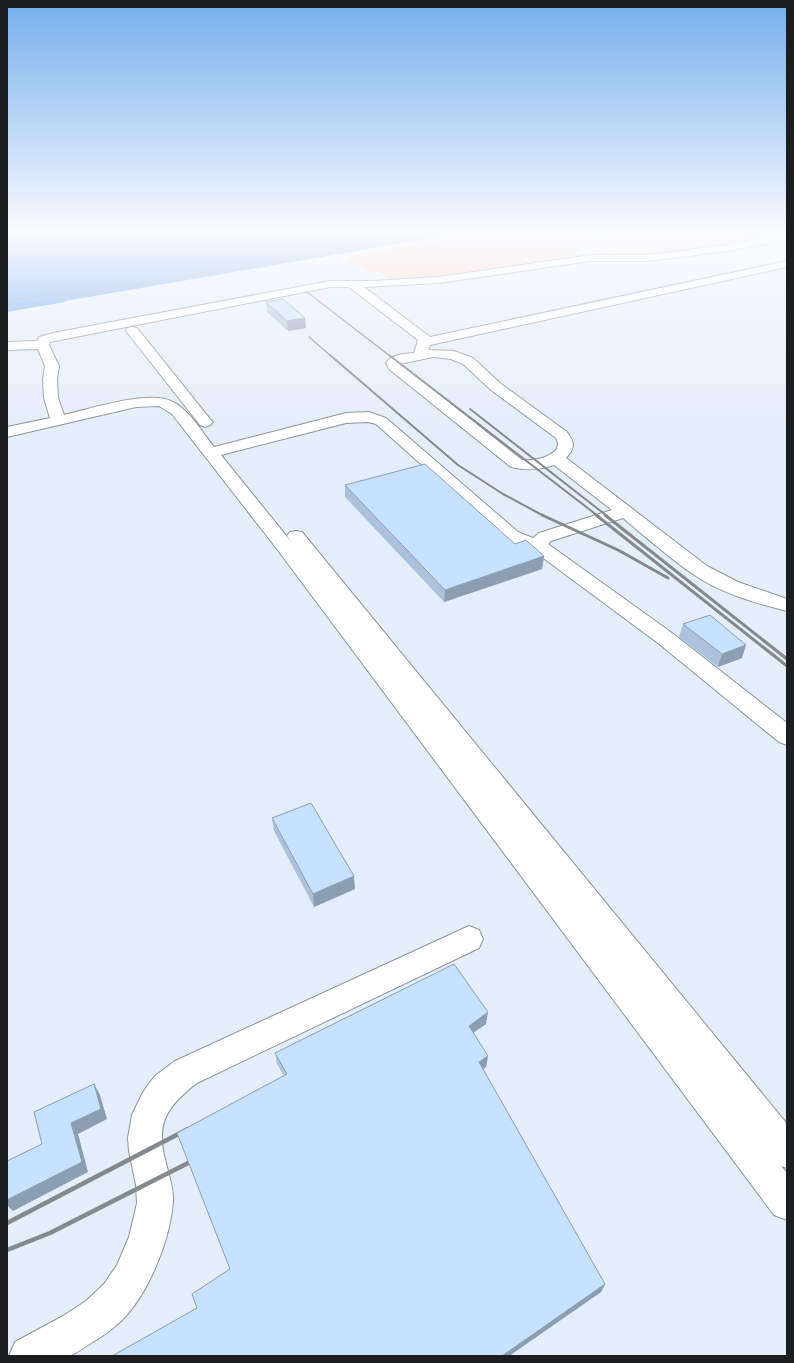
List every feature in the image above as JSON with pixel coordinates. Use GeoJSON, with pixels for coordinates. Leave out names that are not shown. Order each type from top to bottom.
{"type":"FeatureCollection","features":[{"type":"Feature","properties":{"kind":"street"},"geometry":{"type":"LineString","coordinates":[[42,345],[44,340],[57,336],[267,297]]}},
{"type":"Feature","properties":{"kind":"street"},"geometry":{"type":"LineString","coordinates":[[369,297],[421,335],[424,339],[422,349]]}},
{"type":"Feature","properties":{"kind":"street"},"geometry":{"type":"LineString","coordinates":[[422,349],[446,354],[468,361],[496,387],[562,435],[567,440],[567,445],[557,459],[527,466],[522,466],[513,462],[394,366],[393,363],[397,360],[422,349],[446,339],[639,297]]}},
{"type":"Feature","properties":{"kind":"street"},"geometry":{"type":"LineString","coordinates":[[132,331],[206,444],[787,1202]]}},
{"type":"Feature","properties":{"kind":"street"},"geometry":{"type":"LineString","coordinates":[[7,346],[42,345]]}},
{"type":"Feature","properties":{"kind":"street"},"geometry":{"type":"LineString","coordinates":[[42,345],[52,366],[50,379],[51,398],[52,405],[59,420]]}},
{"type":"Feature","properties":{"kind":"street"},"geometry":{"type":"LineString","coordinates":[[7,432],[136,403],[160,402],[167,404],[178,411],[787,1151]]}},
{"type":"Feature","properties":{"kind":"street"},"geometry":{"type":"LineString","coordinates":[[206,444],[346,418],[361,417],[376,419],[386,424],[512,536],[525,542],[537,544],[664,638],[787,736]]}},
{"type":"Feature","properties":{"kind":"street"},"geometry":{"type":"LineString","coordinates":[[557,459],[684,558],[716,579],[767,600],[787,605]]}},
{"type":"Feature","properties":{"kind":"street"},"geometry":{"type":"LineString","coordinates":[[537,544],[545,537],[625,512]]}},
{"type":"Feature","properties":{"kind":"street"},"geometry":{"type":"LineString","coordinates":[[29,1356],[95,1318],[117,1298],[145,1249],[156,1198],[154,1182],[146,1151],[148,1124],[150,1111],[158,1096],[170,1083],[186,1072],[469,939]]}},
{"type":"Feature","properties":{"kind":"path"},"geometry":{"type":"LineString","coordinates":[[7,301],[36,297]]}},
{"type":"Feature","properties":{"kind":"shaded area"},"geometry":{"type":"Polygon","coordinates":[[[28,297],[787,297],[787,1356],[7,1356],[7,300],[28,297]]]}},
{"type":"Feature","properties":{"kind":"water"},"geometry":{"type":"Polygon","coordinates":[[[7,297],[91,297],[65,302],[7,312],[7,297]]]}},
{"type":"Feature","properties":{"kind":"building"},"geometry":{"type":"Polygon","coordinates":[[[283,299],[305,318],[287,321],[266,302],[283,299]]]}},
{"type":"Feature","properties":{"kind":"building"},"geometry":{"type":"Polygon","coordinates":[[[425,464],[515,544],[526,540],[544,556],[445,590],[345,485],[425,464]]]}},
{"type":"Feature","properties":{"kind":"building"},"geometry":{"type":"Polygon","coordinates":[[[710,615],[746,645],[722,654],[683,624],[710,615]]]}},
{"type":"Feature","properties":{"kind":"building"},"geometry":{"type":"Polygon","coordinates":[[[311,803],[354,876],[313,894],[272,818],[311,803]]]}},
{"type":"Feature","properties":{"kind":"building"},"geometry":{"type":"Polygon","coordinates":[[[454,964],[488,1012],[469,1026],[488,1056],[479,1062],[605,1284],[502,1356],[112,1356],[197,1308],[192,1294],[230,1269],[177,1133],[287,1074],[275,1053],[454,964]]]}},
{"type":"Feature","properties":{"kind":"building"},"geometry":{"type":"Polygon","coordinates":[[[94,1084],[101,1109],[71,1123],[82,1162],[7,1200],[7,1161],[42,1144],[34,1112],[94,1084]]]}},
{"type":"Feature","properties":{"kind":"railway"},"geometry":{"type":"LineString","coordinates":[[313,297],[390,356]]}},
{"type":"Feature","properties":{"kind":"railway"},"geometry":{"type":"LineString","coordinates":[[309,337],[331,356]]}},
{"type":"Feature","properties":{"kind":"railway"},"geometry":{"type":"LineString","coordinates":[[330,355],[458,465],[503,494],[543,515]]}},
{"type":"Feature","properties":{"kind":"railway"},"geometry":{"type":"LineString","coordinates":[[389,355],[598,516]]}},
{"type":"Feature","properties":{"kind":"railway"},"geometry":{"type":"LineString","coordinates":[[470,409],[607,516]]}},
{"type":"Feature","properties":{"kind":"railway"},"geometry":{"type":"LineString","coordinates":[[543,515],[618,550],[668,578]]}},
{"type":"Feature","properties":{"kind":"railway"},"geometry":{"type":"LineString","coordinates":[[596,515],[787,666]]}},
{"type":"Feature","properties":{"kind":"railway"},"geometry":{"type":"LineString","coordinates":[[605,515],[787,659]]}},
{"type":"Feature","properties":{"kind":"railway"},"geometry":{"type":"LineString","coordinates":[[7,1223],[188,1129]]}},
{"type":"Feature","properties":{"kind":"railway"},"geometry":{"type":"LineString","coordinates":[[7,1250],[50,1233],[198,1158]]}}]}
